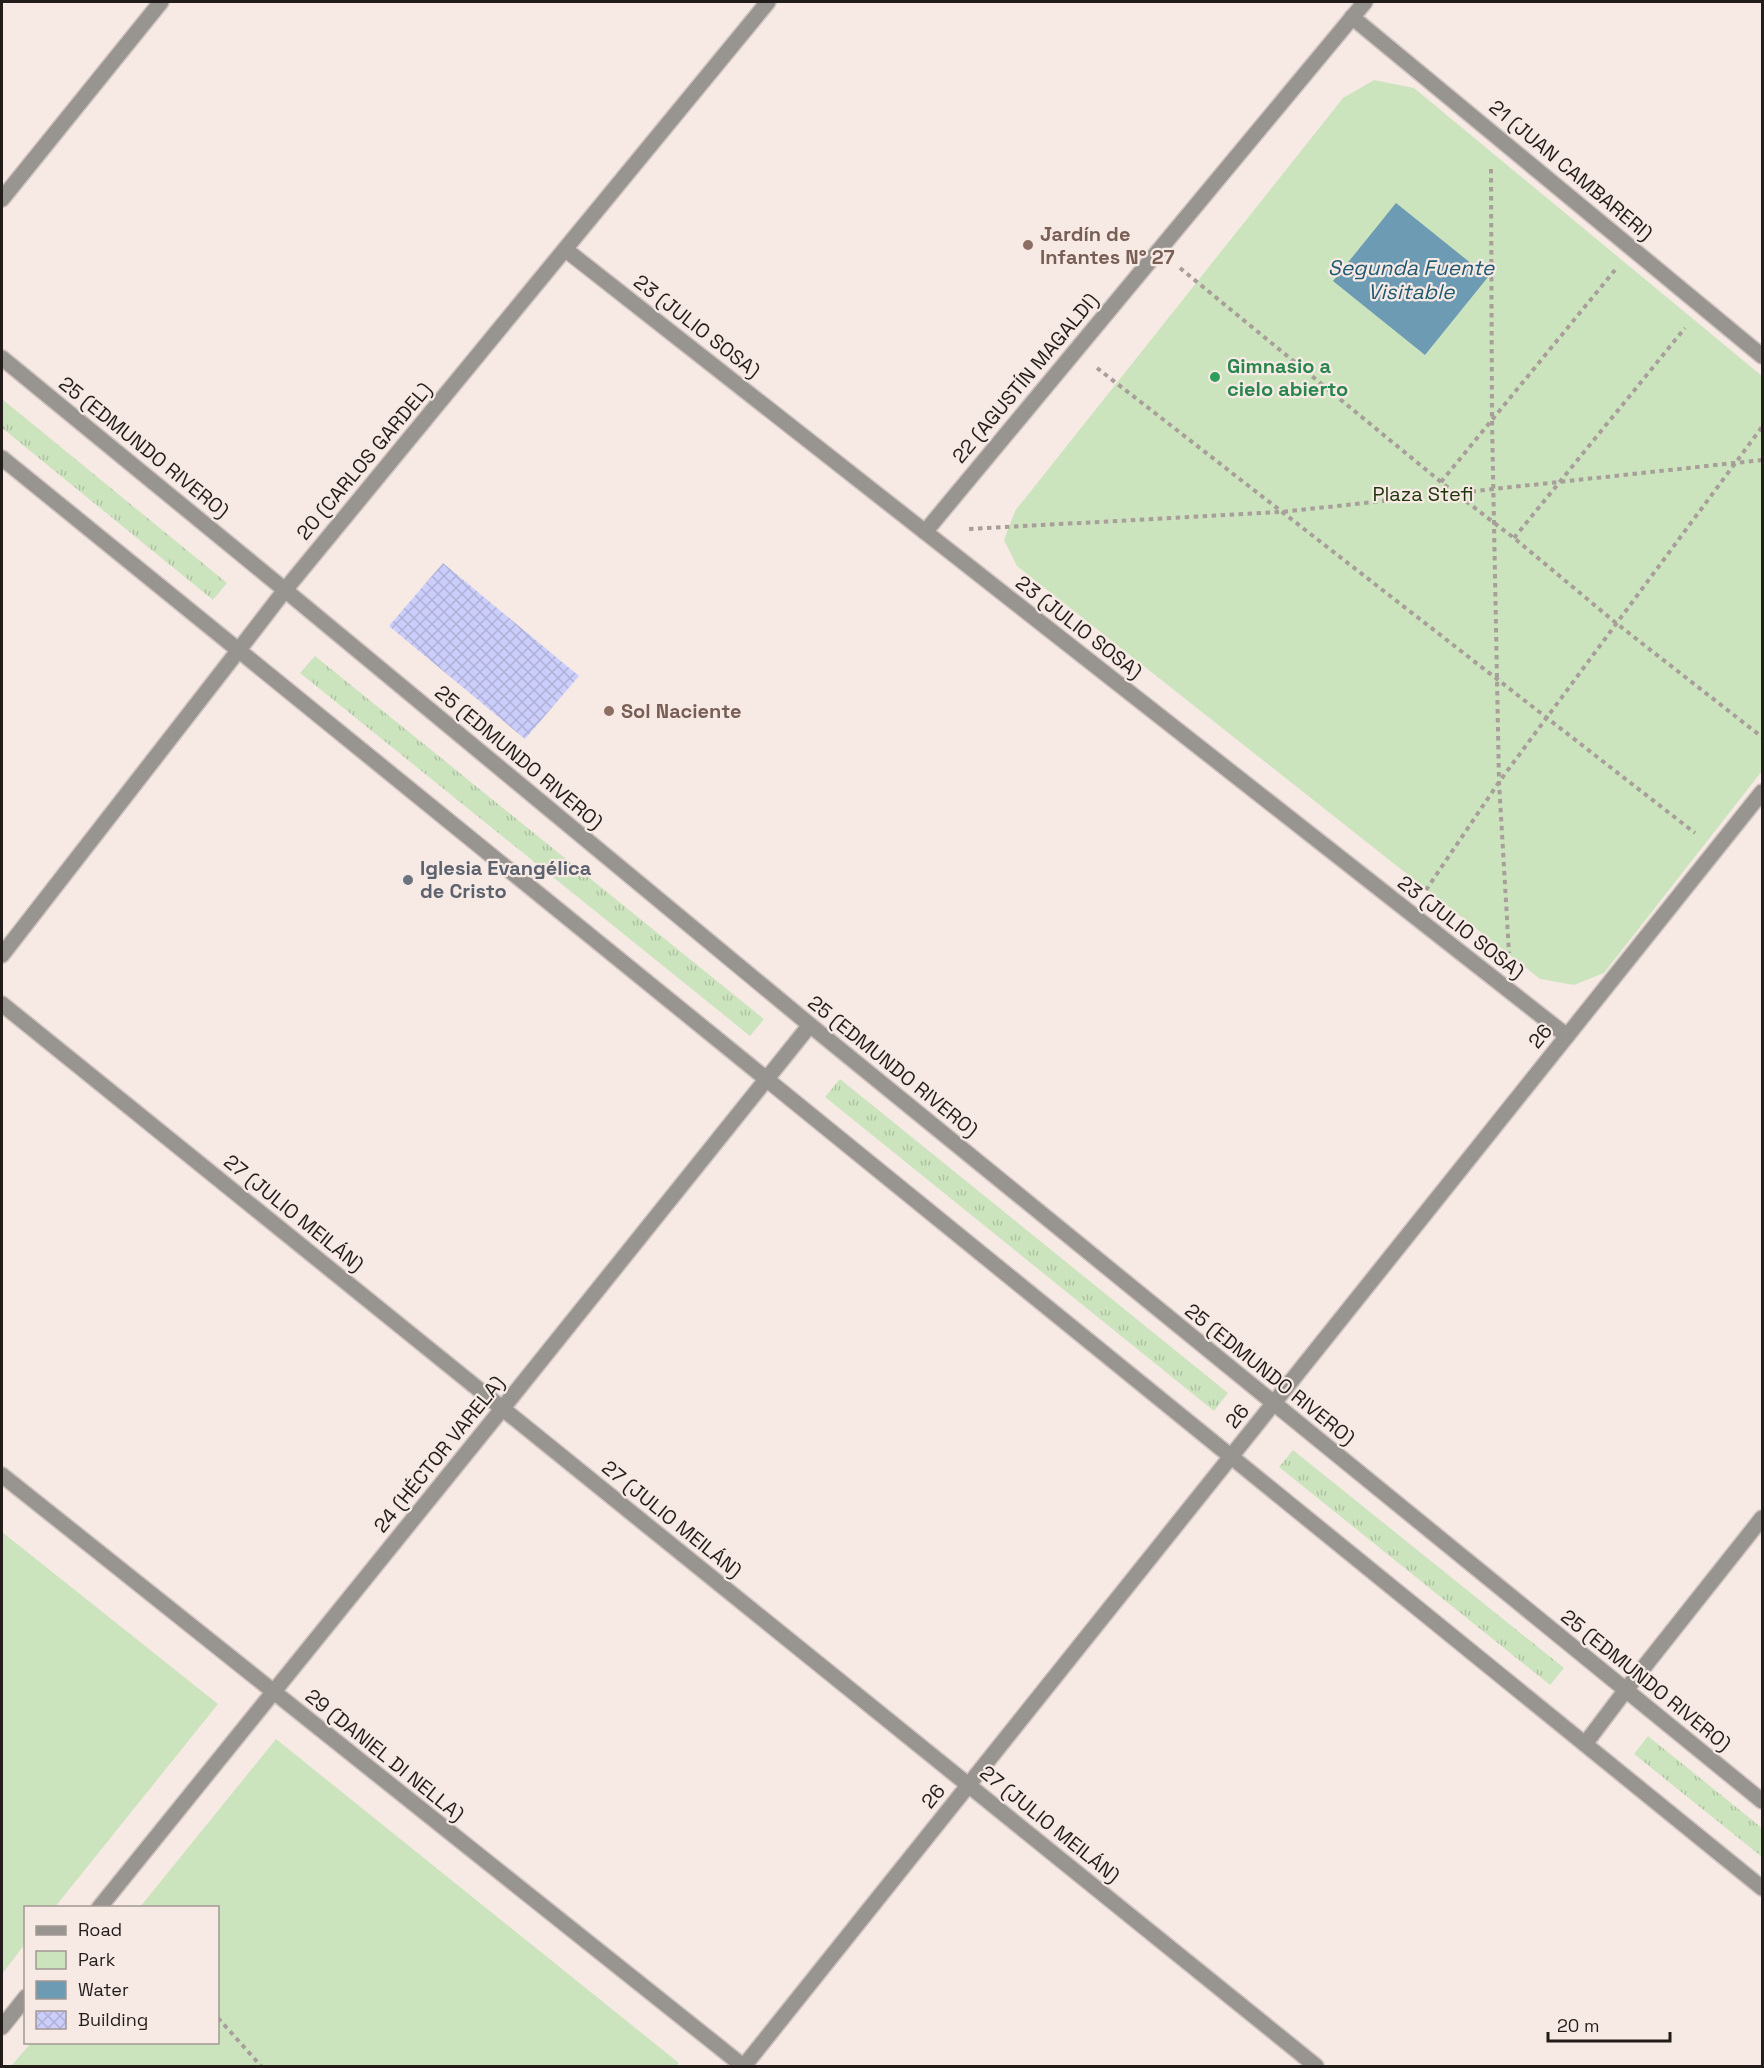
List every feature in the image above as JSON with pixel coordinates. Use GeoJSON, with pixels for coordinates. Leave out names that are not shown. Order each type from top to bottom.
{"type":"FeatureCollection","features":[{"type":"Feature","properties":{"kind":"street"},"geometry":{"type":"LineString","coordinates":[[2,199],[161,2]]}},
{"type":"Feature","properties":{"kind":"street","name":"20 (CARLOS GARDEL)"},"geometry":{"type":"LineString","coordinates":[[2,955],[285,590],[768,2]]}},
{"type":"Feature","properties":{"kind":"street","name":"22 (AGUSTÍN MAGALDI)"},"geometry":{"type":"LineString","coordinates":[[925,532],[1365,2]]}},
{"type":"Feature","properties":{"kind":"street","name":"21 (JUAN CAMBARERI)"},"geometry":{"type":"LineString","coordinates":[[1352,17],[1762,356]]}},
{"type":"Feature","properties":{"kind":"street","name":"23 (JULIO SOSA)"},"geometry":{"type":"LineString","coordinates":[[566,250],[1567,1036]]}},
{"type":"Feature","properties":{"kind":"street","name":"25 (EDMUNDO RIVERO)"},"geometry":{"type":"LineString","coordinates":[[2,358],[810,1025],[1762,1801]]}},
{"type":"Feature","properties":{"kind":"street"},"geometry":{"type":"LineString","coordinates":[[2,458],[1762,1888]]}},
{"type":"Feature","properties":{"kind":"street","name":"26"},"geometry":{"type":"LineString","coordinates":[[743,2067],[1762,792]]}},
{"type":"Feature","properties":{"kind":"street","name":"27 (JULIO MEILÁN)"},"geometry":{"type":"LineString","coordinates":[[2,1004],[1316,2067]]}},
{"type":"Feature","properties":{"kind":"street","name":"24 (HÉCTOR VARELA)"},"geometry":{"type":"LineString","coordinates":[[101,1906],[810,1025]]}},
{"type":"Feature","properties":{"kind":"street","name":"29 (DANIEL DI NELLA)"},"geometry":{"type":"LineString","coordinates":[[2,1475],[743,2067]]}},
{"type":"Feature","properties":{"kind":"street"},"geometry":{"type":"LineString","coordinates":[[1585,1744],[1762,1518]]}},
{"type":"Feature","properties":{"kind":"street"},"geometry":{"type":"LineString","coordinates":[[2,2027],[24,2000]]}},
{"type":"Feature","properties":{"kind":"path"},"geometry":{"type":"LineString","coordinates":[[1491,132],[1492,421],[1499,782],[1511,993]]}},
{"type":"Feature","properties":{"kind":"path"},"geometry":{"type":"LineString","coordinates":[[1441,482],[1633,249]]}},
{"type":"Feature","properties":{"kind":"path"},"geometry":{"type":"LineString","coordinates":[[1159,251],[1441,482],[1762,737]]}},
{"type":"Feature","properties":{"kind":"path"},"geometry":{"type":"LineString","coordinates":[[1514,538],[1702,306]]}},
{"type":"Feature","properties":{"kind":"path"},"geometry":{"type":"LineString","coordinates":[[1076,351],[1716,850]]}},
{"type":"Feature","properties":{"kind":"path"},"geometry":{"type":"LineString","coordinates":[[1410,913],[1499,782],[1762,427]]}},
{"type":"Feature","properties":{"kind":"path"},"geometry":{"type":"LineString","coordinates":[[925,532],[1281,512],[1762,460]]}},
{"type":"Feature","properties":{"kind":"path"},"geometry":{"type":"LineString","coordinates":[[219,2019],[261,2067]]}},
{"type":"Feature","properties":{"kind":"green space","name":"Plaza Stefi"},"geometry":{"type":"Polygon","coordinates":[[[1374,80],[1414,88],[1762,376],[1762,771],[1604,973],[1574,985],[1540,979],[1017,566],[1004,540],[1015,511],[1343,98],[1374,80]]]}},
{"type":"Feature","properties":{"kind":"green space"},"geometry":{"type":"Polygon","coordinates":[[[2,399],[227,583],[213,600],[2,428],[2,399]]]}},
{"type":"Feature","properties":{"kind":"green space"},"geometry":{"type":"Polygon","coordinates":[[[315,656],[764,1019],[750,1036],[300,673],[315,656]]]}},
{"type":"Feature","properties":{"kind":"green space"},"geometry":{"type":"Polygon","coordinates":[[[840,1079],[1228,1393],[1214,1411],[825,1097],[840,1079]]]}},
{"type":"Feature","properties":{"kind":"green space"},"geometry":{"type":"Polygon","coordinates":[[[1293,1450],[1564,1668],[1550,1685],[1279,1467],[1293,1450]]]}},
{"type":"Feature","properties":{"kind":"green space"},"geometry":{"type":"Polygon","coordinates":[[[2,1532],[218,1704],[56,1906],[24,1906],[24,1945],[2,1974],[2,1532]]]}},
{"type":"Feature","properties":{"kind":"green space"},"geometry":{"type":"Polygon","coordinates":[[[1648,1736],[1762,1828],[1762,1857],[1634,1754],[1648,1736]]]}},
{"type":"Feature","properties":{"kind":"green space"},"geometry":{"type":"Polygon","coordinates":[[[276,1739],[679,2063],[676,2066],[11,2066],[30,2044],[219,2044],[219,1906],[141,1906],[276,1739]]]}},
{"type":"Feature","properties":{"kind":"water","name":"Segunda Fuente Visitable"},"geometry":{"type":"Polygon","coordinates":[[[1396,203],[1488,277],[1425,355],[1333,281],[1396,203]]]}},
{"type":"Feature","properties":{"kind":"building"},"geometry":{"type":"Polygon","coordinates":[[[443,563],[579,676],[525,739],[389,626],[443,563]]]}},
{"type":"Feature","properties":{"kind":"place","name":"Jardín de Infantes N° 27"},"geometry":{"type":"Point","coordinates":[1028,245]}},
{"type":"Feature","properties":{"kind":"place","name":"Gimnasio a cielo abierto"},"geometry":{"type":"Point","coordinates":[1215,377]}},
{"type":"Feature","properties":{"kind":"place","name":"Sol Naciente"},"geometry":{"type":"Point","coordinates":[609,711]}},
{"type":"Feature","properties":{"kind":"place","name":"Iglesia Evangélica de Cristo"},"geometry":{"type":"Point","coordinates":[408,880]}}]}
